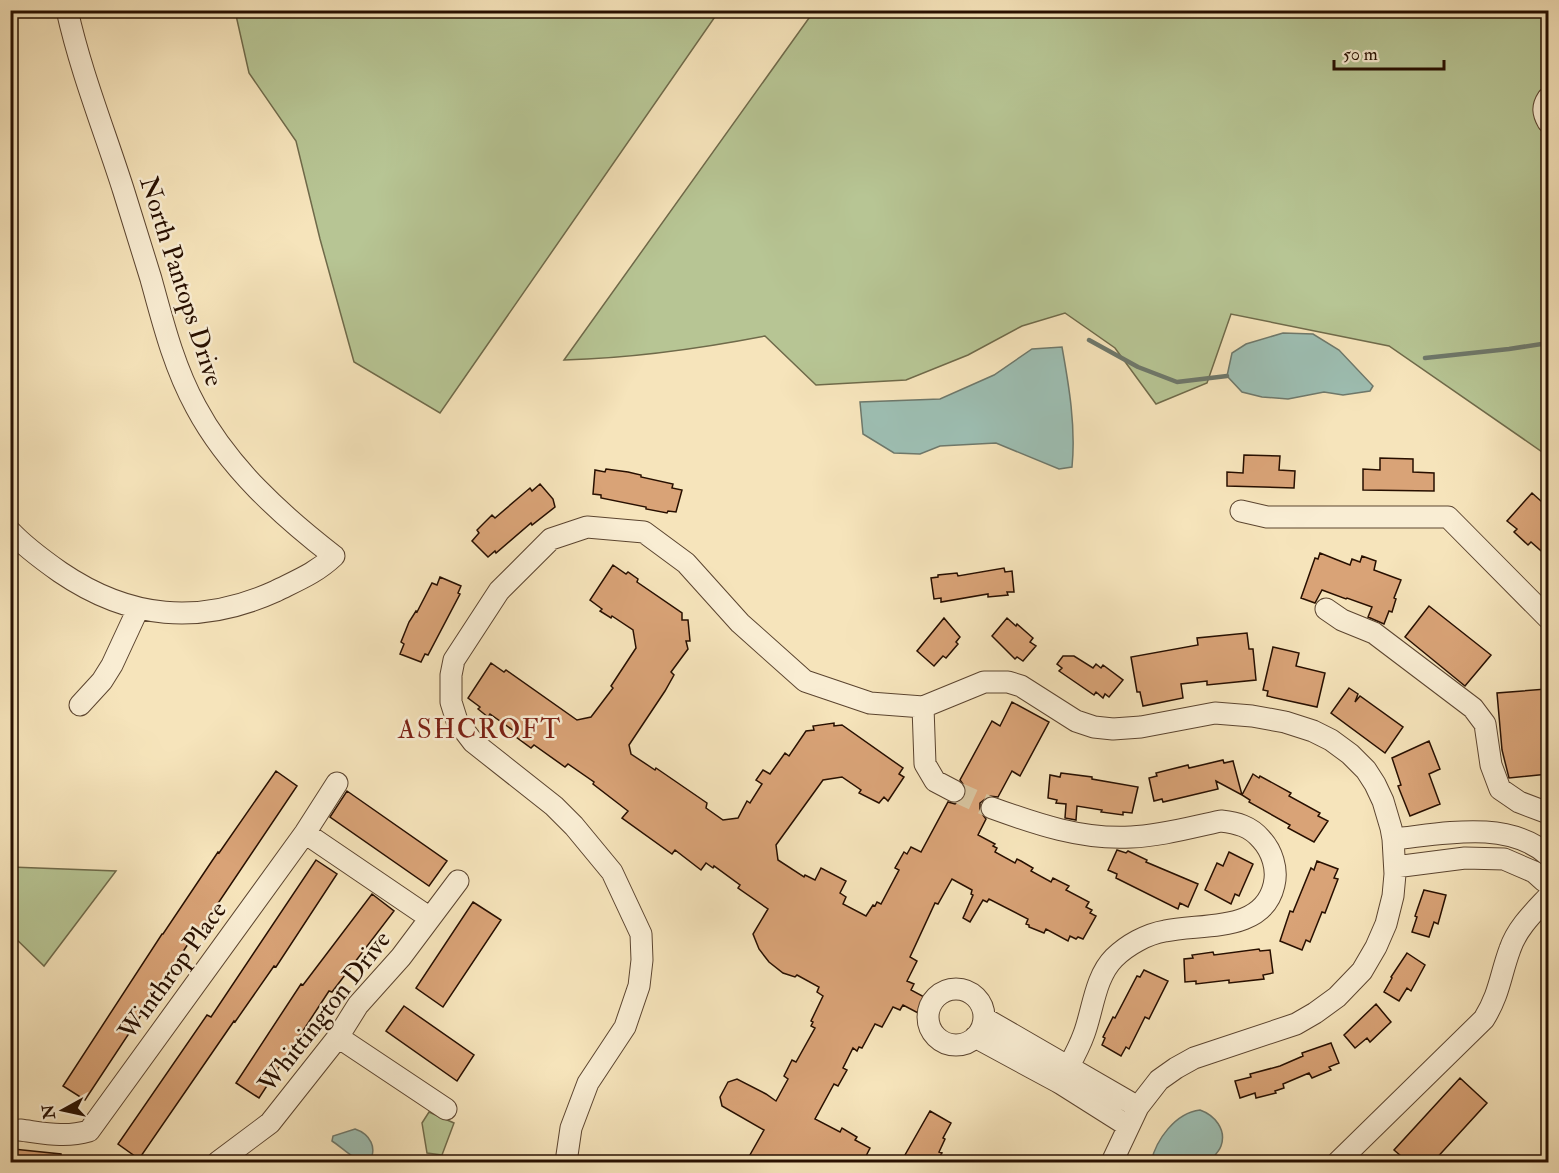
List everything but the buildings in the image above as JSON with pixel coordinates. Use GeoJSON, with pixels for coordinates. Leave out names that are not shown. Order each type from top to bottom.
{"type":"FeatureCollection","features":[{"type":"Feature","properties":{"kind":"street","name":"North Pantops Drive"},"geometry":{"type":"LineString","coordinates":[[67,10],[93,104],[116,165],[170,346],[188,390],[211,432],[233,463],[258,490],[334,556],[312,574],[264,596],[231,607],[184,614],[155,613],[138,609]]}},
{"type":"Feature","properties":{"kind":"street"},"geometry":{"type":"LineString","coordinates":[[1241,511],[1267,517],[1448,517],[1548,618]]}},
{"type":"Feature","properties":{"kind":"street"},"geometry":{"type":"LineString","coordinates":[[566,1162],[571,1128],[588,1083],[625,1027],[639,986],[642,960],[641,934],[612,872],[574,826],[554,806],[473,742],[457,721],[451,702],[451,675],[454,660],[464,648],[499,591],[551,539],[587,527],[644,532],[686,563],[740,623],[805,681],[870,703],[923,707],[965,689],[993,681],[1008,682],[1021,687],[1076,721],[1094,727],[1113,729],[1141,727],[1193,715],[1215,713],[1286,722],[1331,740],[1366,770],[1383,801],[1394,839],[1395,867],[1393,896],[1386,924],[1377,947],[1362,971],[1342,993],[1296,1024],[1194,1059],[1176,1068],[1153,1086],[1138,1107],[1112,1162]]}},
{"type":"Feature","properties":{"kind":"street"},"geometry":{"type":"LineString","coordinates":[[10,531],[40,558],[79,585],[113,602],[138,609],[112,665],[102,681],[80,705]]}},
{"type":"Feature","properties":{"kind":"street"},"geometry":{"type":"LineString","coordinates":[[1326,609],[1342,620],[1374,633],[1473,708],[1485,724],[1491,765],[1500,789],[1519,802],[1548,813]]}},
{"type":"Feature","properties":{"kind":"street"},"geometry":{"type":"LineString","coordinates":[[923,707],[925,764],[935,781],[954,791]]}},
{"type":"Feature","properties":{"kind":"street","name":"Winthrop Place"},"geometry":{"type":"LineString","coordinates":[[20,1130],[59,1136],[74,1136],[89,1131],[305,833],[337,783]]}},
{"type":"Feature","properties":{"kind":"street"},"geometry":{"type":"LineString","coordinates":[[992,808],[1038,825],[1101,837],[1131,837],[1221,821],[1235,823],[1248,827],[1257,834],[1266,844],[1272,857],[1275,882],[1272,895],[1255,914],[1233,922],[1164,931],[1141,939],[1112,959],[1102,978],[1084,1034],[1064,1074]]}},
{"type":"Feature","properties":{"kind":"street"},"geometry":{"type":"LineString","coordinates":[[1394,839],[1456,832],[1496,833],[1514,837],[1542,849],[1548,855]]}},
{"type":"Feature","properties":{"kind":"street"},"geometry":{"type":"LineString","coordinates":[[305,833],[430,918]]}},
{"type":"Feature","properties":{"kind":"street"},"geometry":{"type":"LineString","coordinates":[[1395,867],[1465,858],[1504,859],[1534,872],[1548,882]]}},
{"type":"Feature","properties":{"kind":"street","name":"Whittington Drive"},"geometry":{"type":"LineString","coordinates":[[218,1162],[270,1123],[338,1037],[358,1005],[401,957],[458,880]]}},
{"type":"Feature","properties":{"kind":"street"},"geometry":{"type":"LineString","coordinates":[[1338,1162],[1484,1019],[1499,989],[1510,947],[1519,930],[1548,897]]}},
{"type":"Feature","properties":{"kind":"street"},"geometry":{"type":"LineString","coordinates":[[980,1028],[1064,1074],[1138,1107]]}},
{"type":"Feature","properties":{"kind":"street"},"geometry":{"type":"LineString","coordinates":[[338,1037],[446,1109]]}},
{"type":"Feature","properties":{"kind":"street"},"geometry":{"type":"LineString","coordinates":[[1064,1074],[1128,1126]]}},
{"type":"Feature","properties":{"kind":"green space"},"geometry":{"type":"Polygon","coordinates":[[[235,10],[719,11],[440,413],[354,362],[296,141],[249,73],[235,10]]]}},
{"type":"Feature","properties":{"kind":"green space"},"geometry":{"type":"Polygon","coordinates":[[[814,11],[1548,11],[1548,456],[1389,346],[1231,314],[1207,383],[1156,404],[1115,348],[1065,313],[1022,326],[968,355],[906,380],[816,385],[765,336],[665,352],[564,360],[814,11]]]}},
{"type":"Feature","properties":{"kind":"green space"},"geometry":{"type":"Polygon","coordinates":[[[10,867],[116,871],[44,966],[11,934],[10,867]]]}},
{"type":"Feature","properties":{"kind":"green space"},"geometry":{"type":"Polygon","coordinates":[[[429,1112],[454,1123],[442,1155],[427,1153],[422,1123],[429,1112]]]}},
{"type":"Feature","properties":{"kind":"water"},"geometry":{"type":"Polygon","coordinates":[[[1283,333],[1313,334],[1339,350],[1373,386],[1370,391],[1343,395],[1324,392],[1288,399],[1262,397],[1242,392],[1227,376],[1232,353],[1246,344],[1283,333]]]}},
{"type":"Feature","properties":{"kind":"water"},"geometry":{"type":"Polygon","coordinates":[[[1062,347],[1072,422],[1072,467],[1059,469],[996,443],[940,446],[920,454],[894,453],[863,434],[860,402],[940,399],[994,375],[1032,349],[1062,347]]]}},
{"type":"Feature","properties":{"kind":"water"},"geometry":{"type":"Polygon","coordinates":[[[1200,1110],[1210,1115],[1221,1128],[1220,1148],[1209,1162],[1151,1162],[1157,1145],[1168,1129],[1182,1116],[1200,1110]]]}},
{"type":"Feature","properties":{"kind":"water"},"geometry":{"type":"Polygon","coordinates":[[[355,1129],[365,1134],[371,1142],[373,1152],[369,1162],[354,1157],[332,1141],[333,1136],[355,1129]]]}},
{"type":"Feature","properties":{"kind":"waterway"},"geometry":{"type":"LineString","coordinates":[[1089,340],[1138,367],[1177,382],[1227,376]]}},
{"type":"Feature","properties":{"kind":"waterway"},"geometry":{"type":"LineString","coordinates":[[1425,358],[1548,343]]}},
{"type":"Feature","properties":{"kind":"tunnel"},"geometry":{"type":"LineString","coordinates":[[954,791],[992,808]]}},
{"type":"Feature","properties":{"kind":"district","name":"ASHCROFT"},"geometry":{"type":"Point","coordinates":[480,729]}}]}
